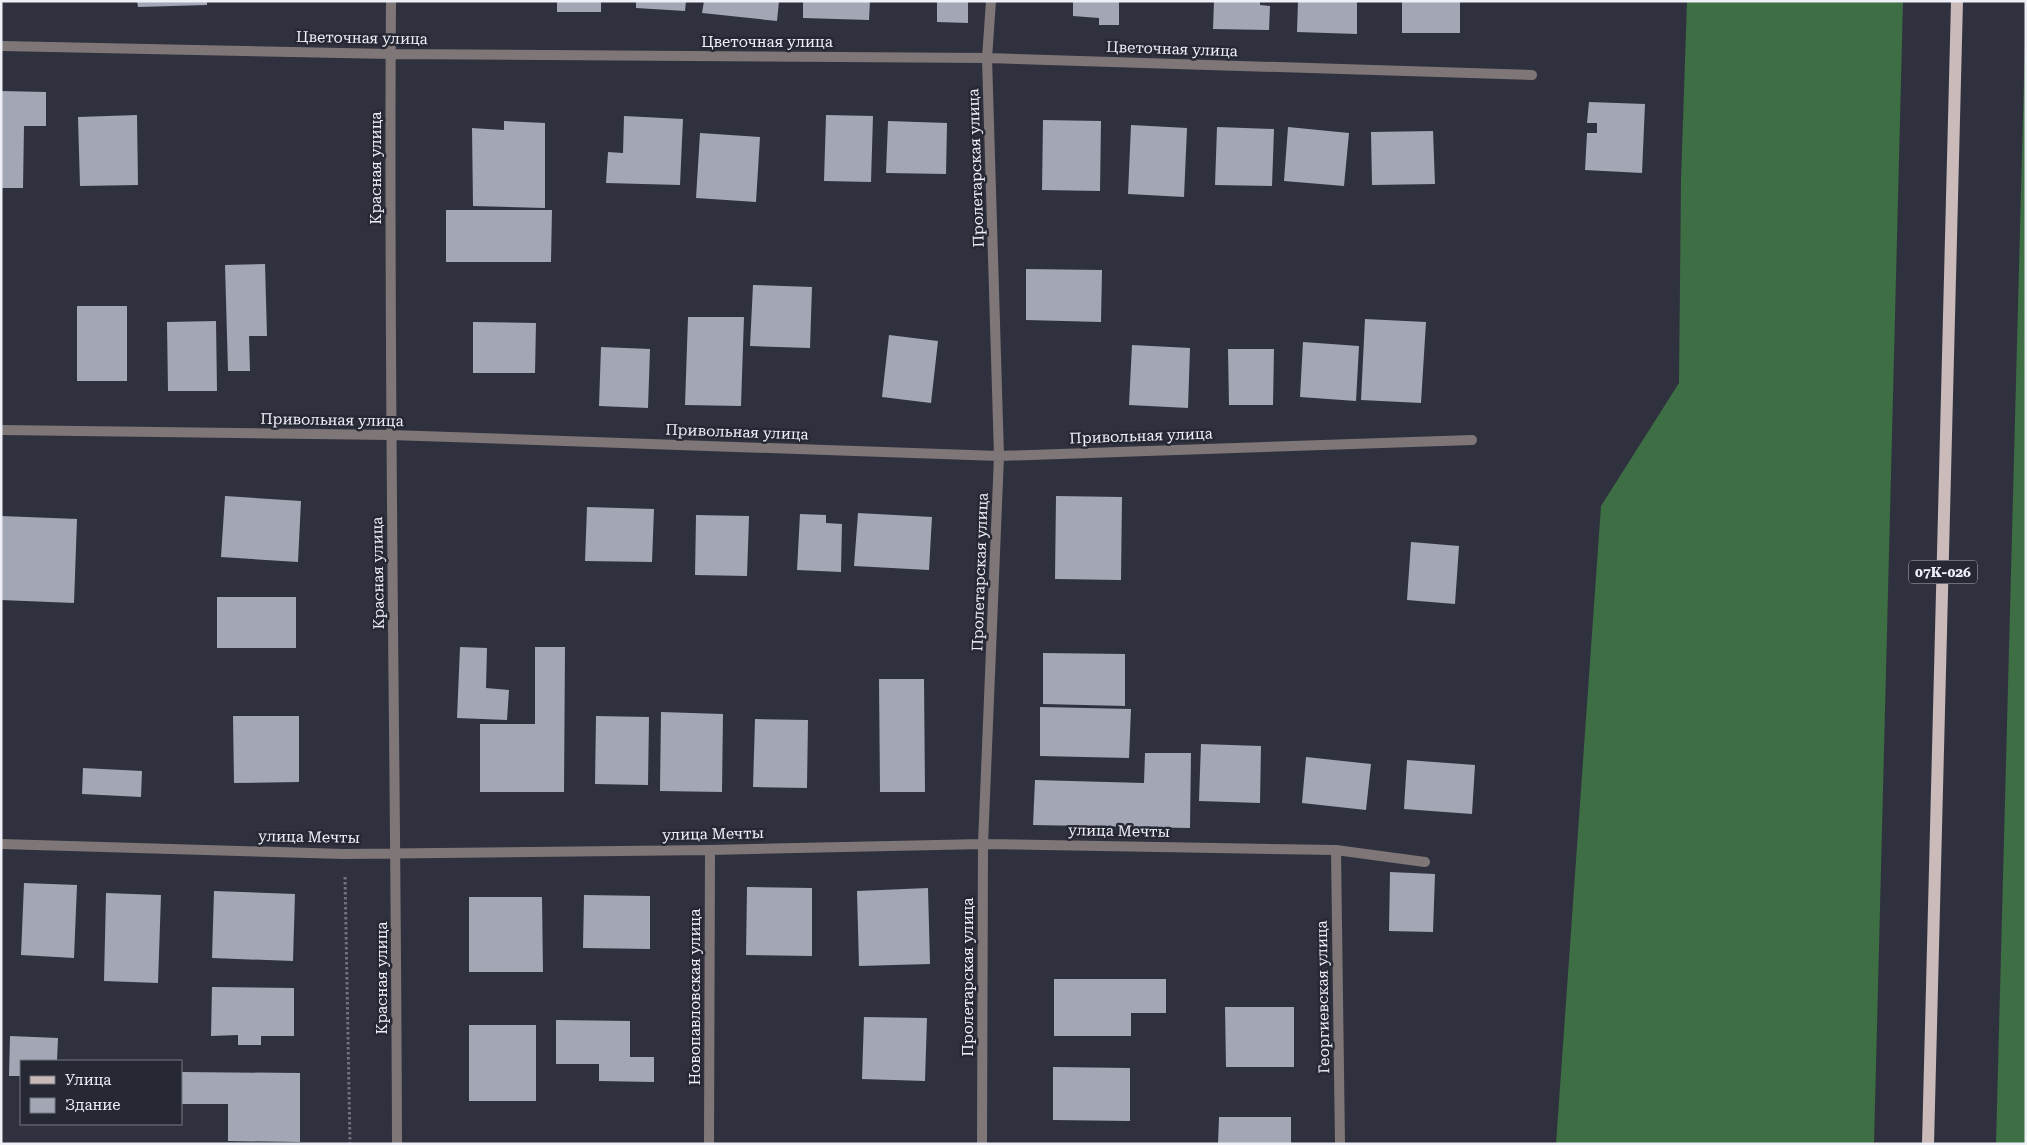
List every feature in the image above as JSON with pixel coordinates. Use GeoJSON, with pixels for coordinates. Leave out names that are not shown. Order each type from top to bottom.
{"type":"FeatureCollection","features":[{"type":"Feature","properties":{"kind":"main road","name":"07К-026"},"geometry":{"type":"LineString","coordinates":[[1928,1144],[1957,1]]}},
{"type":"Feature","properties":{"kind":"street","name":"Красная улица"},"geometry":{"type":"LineString","coordinates":[[392,1],[391,435],[397,1144]]}},
{"type":"Feature","properties":{"kind":"street","name":"Пролетарская улица"},"geometry":{"type":"LineString","coordinates":[[982,1144],[984,844],[999,456],[987,58],[991,1]]}},
{"type":"Feature","properties":{"kind":"street","name":"Цветочная улица"},"geometry":{"type":"LineString","coordinates":[[1,46],[391,54],[987,58],[1532,75]]}},
{"type":"Feature","properties":{"kind":"street","name":"Привольная улица"},"geometry":{"type":"LineString","coordinates":[[1,430],[391,435],[999,456],[1472,440]]}},
{"type":"Feature","properties":{"kind":"street","name":"улица Мечты"},"geometry":{"type":"LineString","coordinates":[[1,844],[344,854],[710,850],[984,844],[1336,850],[1425,862]]}},
{"type":"Feature","properties":{"kind":"street","name":"Новопавловская улица"},"geometry":{"type":"LineString","coordinates":[[709,1144],[710,850]]}},
{"type":"Feature","properties":{"kind":"street","name":"Георгиевская улица"},"geometry":{"type":"LineString","coordinates":[[1336,850],[1340,1144]]}},
{"type":"Feature","properties":{"kind":"path"},"geometry":{"type":"LineString","coordinates":[[344,854],[350,1144]]}},
{"type":"Feature","properties":{"kind":"green space"},"geometry":{"type":"Polygon","coordinates":[[[1687,1],[1903,1],[1874,1144],[1556,1144],[1601,506],[1679,383],[1681,180],[1687,1]]]}},
{"type":"Feature","properties":{"kind":"green space"},"geometry":{"type":"Polygon","coordinates":[[[2026,1],[2026,1144],[1996,1144],[2026,1]]]}},
{"type":"Feature","properties":{"kind":"building"},"geometry":{"type":"Polygon","coordinates":[[[137,1],[207,1],[207,5],[138,7],[137,1]]]}},
{"type":"Feature","properties":{"kind":"building"},"geometry":{"type":"Polygon","coordinates":[[[557,1],[601,1],[601,12],[557,12],[557,1]]]}},
{"type":"Feature","properties":{"kind":"building"},"geometry":{"type":"Polygon","coordinates":[[[636,1],[686,1],[685,11],[636,8],[636,1]]]}},
{"type":"Feature","properties":{"kind":"building"},"geometry":{"type":"Polygon","coordinates":[[[704,1],[779,1],[777,21],[702,13],[704,1]]]}},
{"type":"Feature","properties":{"kind":"building"},"geometry":{"type":"Polygon","coordinates":[[[803,1],[870,1],[869,20],[803,18],[803,1]]]}},
{"type":"Feature","properties":{"kind":"building"},"geometry":{"type":"Polygon","coordinates":[[[937,1],[968,1],[968,23],[937,22],[937,1]]]}},
{"type":"Feature","properties":{"kind":"building"},"geometry":{"type":"Polygon","coordinates":[[[1073,1],[1119,1],[1119,25],[1099,25],[1099,18],[1073,16],[1073,1]]]}},
{"type":"Feature","properties":{"kind":"building"},"geometry":{"type":"Polygon","coordinates":[[[1214,1],[1260,1],[1260,5],[1270,6],[1269,30],[1213,29],[1214,1]]]}},
{"type":"Feature","properties":{"kind":"building"},"geometry":{"type":"Polygon","coordinates":[[[1298,1],[1357,1],[1357,34],[1297,32],[1298,1]]]}},
{"type":"Feature","properties":{"kind":"building"},"geometry":{"type":"Polygon","coordinates":[[[1402,1],[1460,1],[1460,33],[1402,33],[1402,1]]]}},
{"type":"Feature","properties":{"kind":"building"},"geometry":{"type":"Polygon","coordinates":[[[1,91],[46,92],[46,126],[24,126],[23,188],[1,188],[1,91]]]}},
{"type":"Feature","properties":{"kind":"building"},"geometry":{"type":"Polygon","coordinates":[[[1589,102],[1645,104],[1642,173],[1585,170],[1587,133],[1597,133],[1597,123],[1587,123],[1589,102]]]}},
{"type":"Feature","properties":{"kind":"building"},"geometry":{"type":"Polygon","coordinates":[[[137,115],[138,185],[80,186],[78,117],[137,115]]]}},
{"type":"Feature","properties":{"kind":"building"},"geometry":{"type":"Polygon","coordinates":[[[826,115],[873,116],[871,182],[824,181],[826,115]]]}},
{"type":"Feature","properties":{"kind":"building"},"geometry":{"type":"Polygon","coordinates":[[[624,116],[683,119],[680,185],[606,183],[608,152],[623,153],[624,116]]]}},
{"type":"Feature","properties":{"kind":"building"},"geometry":{"type":"Polygon","coordinates":[[[1043,120],[1101,121],[1100,191],[1042,190],[1043,120]]]}},
{"type":"Feature","properties":{"kind":"building"},"geometry":{"type":"Polygon","coordinates":[[[504,121],[545,123],[545,208],[473,206],[472,128],[504,130],[504,121]]]}},
{"type":"Feature","properties":{"kind":"building"},"geometry":{"type":"Polygon","coordinates":[[[888,121],[947,123],[946,174],[886,173],[888,121]]]}},
{"type":"Feature","properties":{"kind":"building"},"geometry":{"type":"Polygon","coordinates":[[[1131,125],[1187,128],[1184,197],[1128,194],[1131,125]]]}},
{"type":"Feature","properties":{"kind":"building"},"geometry":{"type":"Polygon","coordinates":[[[1217,127],[1274,129],[1272,186],[1215,185],[1217,127]]]}},
{"type":"Feature","properties":{"kind":"building"},"geometry":{"type":"Polygon","coordinates":[[[1288,127],[1349,133],[1344,186],[1284,181],[1288,127]]]}},
{"type":"Feature","properties":{"kind":"building"},"geometry":{"type":"Polygon","coordinates":[[[1433,131],[1435,184],[1372,185],[1371,132],[1433,131]]]}},
{"type":"Feature","properties":{"kind":"building"},"geometry":{"type":"Polygon","coordinates":[[[700,133],[760,137],[756,202],[696,198],[700,133]]]}},
{"type":"Feature","properties":{"kind":"building"},"geometry":{"type":"Polygon","coordinates":[[[446,210],[552,210],[551,262],[446,262],[446,210]]]}},
{"type":"Feature","properties":{"kind":"building"},"geometry":{"type":"Polygon","coordinates":[[[265,264],[267,336],[249,336],[250,371],[228,371],[225,265],[265,264]]]}},
{"type":"Feature","properties":{"kind":"building"},"geometry":{"type":"Polygon","coordinates":[[[1026,269],[1102,270],[1101,322],[1026,320],[1026,269]]]}},
{"type":"Feature","properties":{"kind":"building"},"geometry":{"type":"Polygon","coordinates":[[[753,285],[812,287],[810,348],[750,346],[753,285]]]}},
{"type":"Feature","properties":{"kind":"building"},"geometry":{"type":"Polygon","coordinates":[[[77,306],[127,306],[127,381],[77,381],[77,306]]]}},
{"type":"Feature","properties":{"kind":"building"},"geometry":{"type":"Polygon","coordinates":[[[688,317],[744,317],[741,406],[685,405],[688,317]]]}},
{"type":"Feature","properties":{"kind":"building"},"geometry":{"type":"Polygon","coordinates":[[[1365,319],[1426,322],[1421,403],[1361,400],[1365,319]]]}},
{"type":"Feature","properties":{"kind":"building"},"geometry":{"type":"Polygon","coordinates":[[[216,321],[217,391],[168,391],[167,322],[216,321]]]}},
{"type":"Feature","properties":{"kind":"building"},"geometry":{"type":"Polygon","coordinates":[[[473,322],[536,323],[535,373],[473,373],[473,322]]]}},
{"type":"Feature","properties":{"kind":"building"},"geometry":{"type":"Polygon","coordinates":[[[889,335],[938,341],[931,403],[882,397],[889,335]]]}},
{"type":"Feature","properties":{"kind":"building"},"geometry":{"type":"Polygon","coordinates":[[[1303,342],[1359,346],[1356,401],[1300,397],[1303,342]]]}},
{"type":"Feature","properties":{"kind":"building"},"geometry":{"type":"Polygon","coordinates":[[[1132,345],[1190,348],[1188,408],[1129,405],[1132,345]]]}},
{"type":"Feature","properties":{"kind":"building"},"geometry":{"type":"Polygon","coordinates":[[[601,347],[650,349],[648,408],[599,406],[601,347]]]}},
{"type":"Feature","properties":{"kind":"building"},"geometry":{"type":"Polygon","coordinates":[[[1228,349],[1274,349],[1273,405],[1229,405],[1228,349]]]}},
{"type":"Feature","properties":{"kind":"building"},"geometry":{"type":"Polygon","coordinates":[[[225,496],[301,501],[298,562],[221,557],[225,496]]]}},
{"type":"Feature","properties":{"kind":"building"},"geometry":{"type":"Polygon","coordinates":[[[1056,496],[1122,497],[1121,580],[1055,579],[1056,496]]]}},
{"type":"Feature","properties":{"kind":"building"},"geometry":{"type":"Polygon","coordinates":[[[587,507],[654,509],[652,562],[585,561],[587,507]]]}},
{"type":"Feature","properties":{"kind":"building"},"geometry":{"type":"Polygon","coordinates":[[[858,513],[932,517],[929,570],[854,566],[858,513]]]}},
{"type":"Feature","properties":{"kind":"building"},"geometry":{"type":"Polygon","coordinates":[[[800,514],[826,515],[826,523],[842,524],[841,572],[797,570],[800,514]]]}},
{"type":"Feature","properties":{"kind":"building"},"geometry":{"type":"Polygon","coordinates":[[[696,515],[749,516],[747,576],[695,575],[696,515]]]}},
{"type":"Feature","properties":{"kind":"building"},"geometry":{"type":"Polygon","coordinates":[[[1,516],[77,519],[74,603],[1,600],[1,516]]]}},
{"type":"Feature","properties":{"kind":"building"},"geometry":{"type":"Polygon","coordinates":[[[1411,542],[1459,546],[1455,604],[1407,600],[1411,542]]]}},
{"type":"Feature","properties":{"kind":"building"},"geometry":{"type":"Polygon","coordinates":[[[217,597],[296,597],[296,648],[217,648],[217,597]]]}},
{"type":"Feature","properties":{"kind":"building"},"geometry":{"type":"Polygon","coordinates":[[[460,647],[487,648],[486,688],[509,690],[507,720],[457,718],[460,647]]]}},
{"type":"Feature","properties":{"kind":"building"},"geometry":{"type":"Polygon","coordinates":[[[535,647],[565,647],[564,792],[480,792],[480,724],[535,724],[535,647]]]}},
{"type":"Feature","properties":{"kind":"building"},"geometry":{"type":"Polygon","coordinates":[[[1043,653],[1125,654],[1125,706],[1043,704],[1043,653]]]}},
{"type":"Feature","properties":{"kind":"building"},"geometry":{"type":"Polygon","coordinates":[[[879,679],[924,679],[925,792],[880,792],[879,679]]]}},
{"type":"Feature","properties":{"kind":"building"},"geometry":{"type":"Polygon","coordinates":[[[1040,707],[1131,709],[1129,758],[1040,756],[1040,707]]]}},
{"type":"Feature","properties":{"kind":"building"},"geometry":{"type":"Polygon","coordinates":[[[661,712],[723,714],[722,792],[660,791],[661,712]]]}},
{"type":"Feature","properties":{"kind":"building"},"geometry":{"type":"Polygon","coordinates":[[[233,716],[299,716],[299,782],[234,783],[233,716]]]}},
{"type":"Feature","properties":{"kind":"building"},"geometry":{"type":"Polygon","coordinates":[[[596,716],[649,717],[648,785],[595,784],[596,716]]]}},
{"type":"Feature","properties":{"kind":"building"},"geometry":{"type":"Polygon","coordinates":[[[755,719],[808,720],[807,788],[753,787],[755,719]]]}},
{"type":"Feature","properties":{"kind":"building"},"geometry":{"type":"Polygon","coordinates":[[[1201,744],[1261,746],[1260,803],[1199,801],[1201,744]]]}},
{"type":"Feature","properties":{"kind":"building"},"geometry":{"type":"Polygon","coordinates":[[[1145,753],[1191,753],[1190,828],[1033,825],[1035,780],[1144,783],[1145,753]]]}},
{"type":"Feature","properties":{"kind":"building"},"geometry":{"type":"Polygon","coordinates":[[[1306,757],[1371,764],[1366,810],[1302,803],[1306,757]]]}},
{"type":"Feature","properties":{"kind":"building"},"geometry":{"type":"Polygon","coordinates":[[[1407,760],[1475,765],[1472,814],[1404,809],[1407,760]]]}},
{"type":"Feature","properties":{"kind":"building"},"geometry":{"type":"Polygon","coordinates":[[[83,768],[142,771],[141,797],[82,794],[83,768]]]}},
{"type":"Feature","properties":{"kind":"building"},"geometry":{"type":"Polygon","coordinates":[[[1390,872],[1435,874],[1433,932],[1389,931],[1390,872]]]}},
{"type":"Feature","properties":{"kind":"building"},"geometry":{"type":"Polygon","coordinates":[[[24,883],[77,885],[74,958],[21,955],[24,883]]]}},
{"type":"Feature","properties":{"kind":"building"},"geometry":{"type":"Polygon","coordinates":[[[747,887],[812,888],[812,956],[746,955],[747,887]]]}},
{"type":"Feature","properties":{"kind":"building"},"geometry":{"type":"Polygon","coordinates":[[[928,888],[930,964],[859,966],[857,891],[928,888]]]}},
{"type":"Feature","properties":{"kind":"building"},"geometry":{"type":"Polygon","coordinates":[[[214,891],[295,894],[293,961],[212,958],[214,891]]]}},
{"type":"Feature","properties":{"kind":"building"},"geometry":{"type":"Polygon","coordinates":[[[106,893],[161,895],[158,983],[104,981],[106,893]]]}},
{"type":"Feature","properties":{"kind":"building"},"geometry":{"type":"Polygon","coordinates":[[[584,895],[650,896],[650,949],[583,948],[584,895]]]}},
{"type":"Feature","properties":{"kind":"building"},"geometry":{"type":"Polygon","coordinates":[[[469,897],[542,897],[543,972],[469,972],[469,897]]]}},
{"type":"Feature","properties":{"kind":"building"},"geometry":{"type":"Polygon","coordinates":[[[1054,979],[1166,979],[1166,1013],[1131,1013],[1131,1036],[1054,1036],[1054,979]]]}},
{"type":"Feature","properties":{"kind":"building"},"geometry":{"type":"Polygon","coordinates":[[[212,987],[294,988],[294,1036],[261,1036],[261,1045],[238,1045],[238,1035],[211,1036],[212,987]]]}},
{"type":"Feature","properties":{"kind":"building"},"geometry":{"type":"Polygon","coordinates":[[[1225,1007],[1294,1007],[1294,1067],[1226,1067],[1225,1007]]]}},
{"type":"Feature","properties":{"kind":"building"},"geometry":{"type":"Polygon","coordinates":[[[864,1017],[927,1018],[925,1081],[862,1079],[864,1017]]]}},
{"type":"Feature","properties":{"kind":"building"},"geometry":{"type":"Polygon","coordinates":[[[556,1020],[630,1021],[630,1057],[654,1057],[654,1082],[599,1081],[599,1064],[556,1064],[556,1020]]]}},
{"type":"Feature","properties":{"kind":"building"},"geometry":{"type":"Polygon","coordinates":[[[469,1025],[536,1025],[536,1101],[469,1101],[469,1025]]]}},
{"type":"Feature","properties":{"kind":"building"},"geometry":{"type":"Polygon","coordinates":[[[10,1036],[58,1038],[57,1060],[20,1060],[20,1076],[9,1076],[10,1036]]]}},
{"type":"Feature","properties":{"kind":"building"},"geometry":{"type":"Polygon","coordinates":[[[1053,1067],[1130,1068],[1130,1121],[1053,1120],[1053,1067]]]}},
{"type":"Feature","properties":{"kind":"building"},"geometry":{"type":"Polygon","coordinates":[[[182,1072],[300,1073],[300,1142],[228,1141],[228,1104],[182,1104],[182,1072]]]}},
{"type":"Feature","properties":{"kind":"building"},"geometry":{"type":"Polygon","coordinates":[[[1219,1117],[1291,1117],[1291,1144],[1218,1144],[1219,1117]]]}}]}
